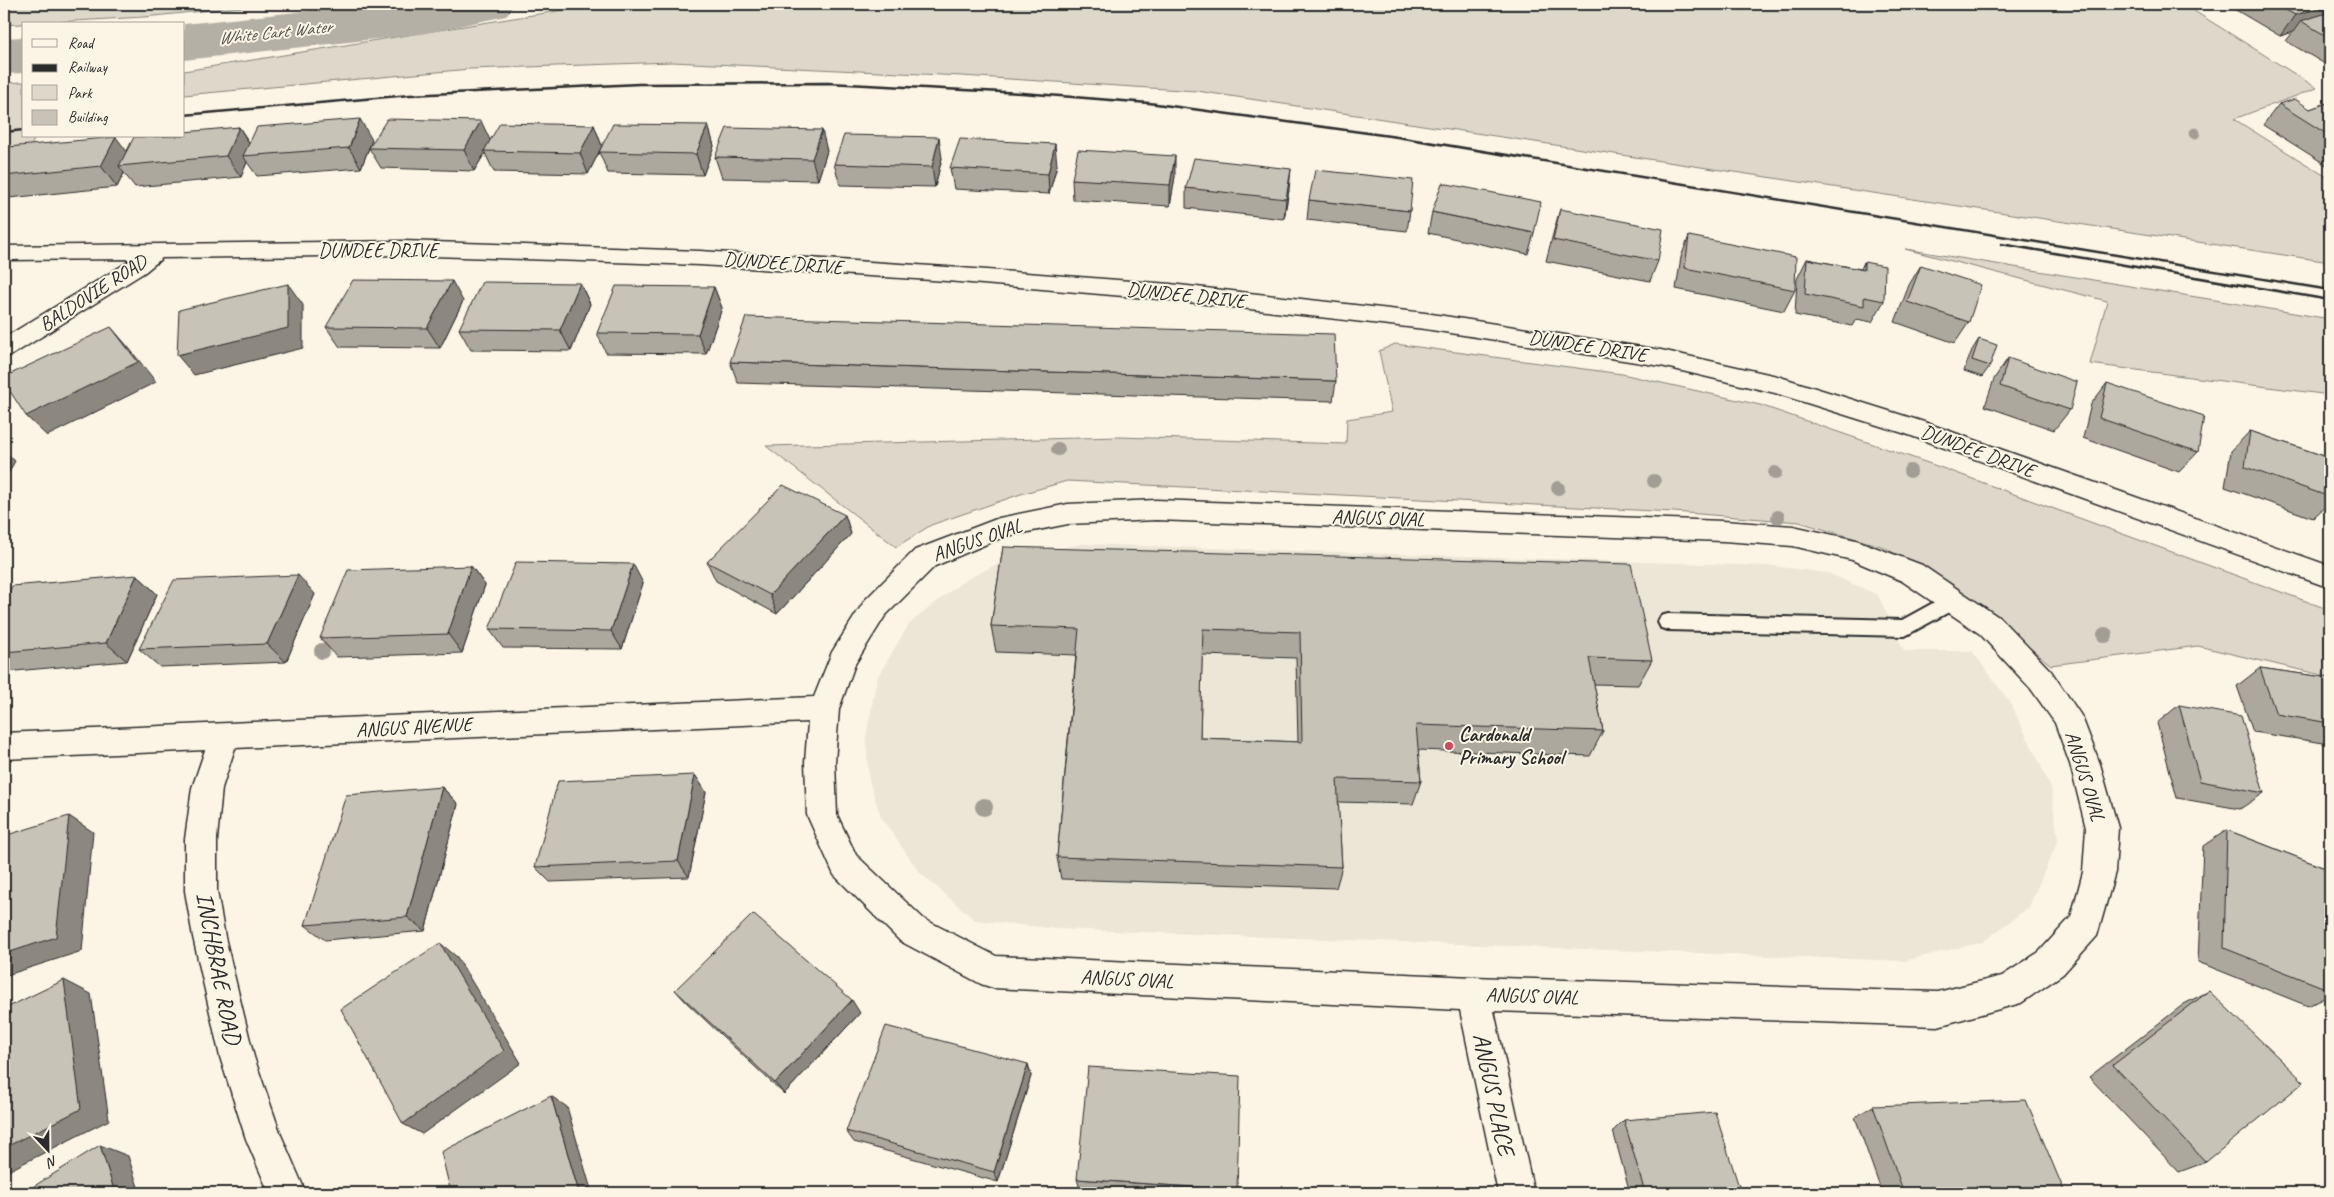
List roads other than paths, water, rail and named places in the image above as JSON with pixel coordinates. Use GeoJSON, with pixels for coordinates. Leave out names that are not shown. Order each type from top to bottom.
{"type":"FeatureCollection","features":[{"type":"Feature","properties":{"kind":"street","name":"DUNDEE DRIVE"},"geometry":{"type":"LineString","coordinates":[[4,253],[403,248],[707,258],[947,274],[1170,292],[1425,321],[1661,358],[1776,385],[1914,428],[2330,578]]}},
{"type":"Feature","properties":{"kind":"street","name":"BALDOVIE ROAD"},"geometry":{"type":"LineString","coordinates":[[4,349],[106,287],[156,252]]}},
{"type":"Feature","properties":{"kind":"street","name":"ANGUS OVAL"},"geometry":{"type":"LineString","coordinates":[[1167,510],[1723,531],[1793,536],[1856,552],[1912,573],[1990,626],[2041,680],[2067,717],[2085,764],[2102,828],[2099,872],[2085,926],[2051,963],[2009,992],[1938,1009],[1473,994],[993,972],[912,930],[845,865],[822,815],[820,762],[824,709],[842,660],[875,608],[925,558],[1000,528],[1068,514],[1167,510]]}},
{"type":"Feature","properties":{"kind":"street","name":"ANGUS AVENUE"},"geometry":{"type":"LineString","coordinates":[[4,746],[824,709]]}},
{"type":"Feature","properties":{"kind":"street","name":"INCHBRAE ROAD"},"geometry":{"type":"LineString","coordinates":[[224,736],[207,788],[202,839],[201,891],[209,937],[237,1056],[264,1139],[288,1193]]}},
{"type":"Feature","properties":{"kind":"street","name":"ANGUS PLACE"},"geometry":{"type":"LineString","coordinates":[[1473,994],[1516,1193]]}},
{"type":"Feature","properties":{"kind":"lane"},"geometry":{"type":"LineString","coordinates":[[1668,622],[1905,628],[1952,600]]}},
{"type":"Feature","properties":{"kind":"waterway","name":"White Cart Water"},"geometry":{"type":"LineString","coordinates":[[185,42],[421,16],[485,4]]}},
{"type":"Feature","properties":{"kind":"waterway","name":"White Cart Water"},"geometry":{"type":"LineString","coordinates":[[4,56],[22,55]]}},
{"type":"Feature","properties":{"kind":"railway"},"geometry":{"type":"LineString","coordinates":[[185,115],[410,95],[639,84],[828,83],[1022,93],[1149,103],[1397,137],[2330,290]]}},
{"type":"Feature","properties":{"kind":"railway"},"geometry":{"type":"LineString","coordinates":[[4,132],[22,130]]}},
{"type":"Feature","properties":{"kind":"railway"},"geometry":{"type":"LineString","coordinates":[[2001,244],[2330,300]]}},
{"type":"Feature","properties":{"kind":"place","name":"Cardonald Primary School"},"geometry":{"type":"Point","coordinates":[1449,746]}}]}
